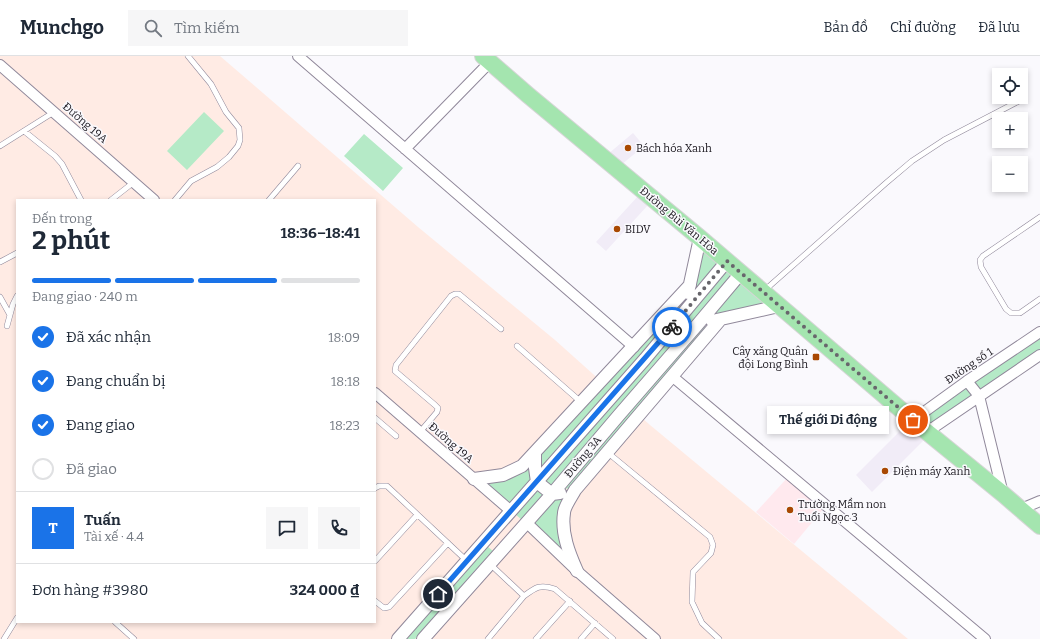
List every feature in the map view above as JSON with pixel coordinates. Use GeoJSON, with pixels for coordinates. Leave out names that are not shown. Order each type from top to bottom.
{"type":"FeatureCollection","features":[{"type":"Feature","properties":{"kind":"main road","name":"Đường Bùi Văn Hòa"},"geometry":{"type":"LineString","coordinates":[[487,59],[1040,526]]}},
{"type":"Feature","properties":{"kind":"street"},"geometry":{"type":"LineString","coordinates":[[298,56],[634,347]]}},
{"type":"Feature","properties":{"kind":"street"},"geometry":{"type":"LineString","coordinates":[[405,149],[487,59]]}},
{"type":"Feature","properties":{"kind":"street","name":"Đường 19A"},"geometry":{"type":"LineString","coordinates":[[0,65],[153,199]]}},
{"type":"Feature","properties":{"kind":"street"},"geometry":{"type":"LineString","coordinates":[[684,313],[700,238]]}},
{"type":"Feature","properties":{"kind":"street","name":"Đường 3A"},"geometry":{"type":"LineString","coordinates":[[398,639],[537,482],[684,313],[727,261]]}},
{"type":"Feature","properties":{"kind":"street","name":"Đường 3A"},"geometry":{"type":"LineString","coordinates":[[423,639],[527,523],[741,273]]}},
{"type":"Feature","properties":{"kind":"street"},"geometry":{"type":"LineString","coordinates":[[474,479],[503,475],[522,466],[690,285]]}},
{"type":"Feature","properties":{"kind":"street"},"geometry":{"type":"LineString","coordinates":[[698,324],[779,306]]}},
{"type":"Feature","properties":{"kind":"street","name":"Đường 3A"},"geometry":{"type":"LineString","coordinates":[[577,571],[568,551],[564,529],[564,512],[575,490],[673,377],[720,320]]}},
{"type":"Feature","properties":{"kind":"street","name":"Đường số 1"},"geometry":{"type":"LineString","coordinates":[[913,420],[967,381],[1040,332]]}},
{"type":"Feature","properties":{"kind":"street"},"geometry":{"type":"LineString","coordinates":[[927,432],[1040,355]]}},
{"type":"Feature","properties":{"kind":"street"},"geometry":{"type":"LineString","coordinates":[[673,377],[985,639]]}},
{"type":"Feature","properties":{"kind":"street"},"geometry":{"type":"LineString","coordinates":[[967,381],[979,396],[1003,494]]}},
{"type":"Feature","properties":{"kind":"street","name":"Đường 19A"},"geometry":{"type":"LineString","coordinates":[[376,394],[511,511]]}},
{"type":"Feature","properties":{"kind":"street"},"geometry":{"type":"LineString","coordinates":[[535,453],[537,482],[552,494],[575,490]]}},
{"type":"Feature","properties":{"kind":"street"},"geometry":{"type":"LineString","coordinates":[[1021,509],[1040,500]]}},
{"type":"Feature","properties":{"kind":"street"},"geometry":{"type":"LineString","coordinates":[[511,511],[527,523],[577,571],[655,639]]}},
{"type":"Feature","properties":{"kind":"lane"},"geometry":{"type":"LineString","coordinates":[[177,199],[191,181],[217,167],[229,157],[238,146],[240,140],[239,128],[226,112],[211,84],[188,56]]}},
{"type":"Feature","properties":{"kind":"lane"},"geometry":{"type":"LineString","coordinates":[[763,292],[912,161],[944,140],[1013,104]]}},
{"type":"Feature","properties":{"kind":"lane"},"geometry":{"type":"LineString","coordinates":[[0,146],[54,112]]}},
{"type":"Feature","properties":{"kind":"lane"},"geometry":{"type":"LineString","coordinates":[[24,131],[55,156],[62,164],[80,199]]}},
{"type":"Feature","properties":{"kind":"lane"},"geometry":{"type":"LineString","coordinates":[[270,199],[298,166]]}},
{"type":"Feature","properties":{"kind":"lane"},"geometry":{"type":"LineString","coordinates":[[112,199],[134,182]]}},
{"type":"Feature","properties":{"kind":"lane"},"geometry":{"type":"LineString","coordinates":[[1040,217],[982,256],[980,260],[981,268],[1006,309],[1011,313],[1020,312],[1040,299]]}},
{"type":"Feature","properties":{"kind":"lane"},"geometry":{"type":"LineString","coordinates":[[0,262],[16,254]]}},
{"type":"Feature","properties":{"kind":"lane"},"geometry":{"type":"LineString","coordinates":[[420,432],[437,412],[438,408],[395,371],[396,364],[451,296],[455,294],[459,294],[501,329]]}},
{"type":"Feature","properties":{"kind":"lane"},"geometry":{"type":"LineString","coordinates":[[0,297],[10,315]]}},
{"type":"Feature","properties":{"kind":"lane"},"geometry":{"type":"LineString","coordinates":[[7,326],[16,298]]}},
{"type":"Feature","properties":{"kind":"lane"},"geometry":{"type":"LineString","coordinates":[[517,346],[581,402]]}},
{"type":"Feature","properties":{"kind":"lane"},"geometry":{"type":"LineString","coordinates":[[376,419],[396,436]]}},
{"type":"Feature","properties":{"kind":"lane"},"geometry":{"type":"LineString","coordinates":[[607,452],[710,537],[713,545],[711,553],[693,572],[692,602],[702,623],[719,639]]}},
{"type":"Feature","properties":{"kind":"lane"},"geometry":{"type":"LineString","coordinates":[[376,488],[387,486],[467,561]]}},
{"type":"Feature","properties":{"kind":"lane"},"geometry":{"type":"LineString","coordinates":[[376,560],[417,514]]}},
{"type":"Feature","properties":{"kind":"lane"},"geometry":{"type":"LineString","coordinates":[[376,602],[384,608],[389,606],[448,543]]}},
{"type":"Feature","properties":{"kind":"lane"},"geometry":{"type":"LineString","coordinates":[[489,564],[524,596]]}},
{"type":"Feature","properties":{"kind":"lane"},"geometry":{"type":"LineString","coordinates":[[488,639],[524,596],[536,587],[547,586],[555,589],[614,639]]}},
{"type":"Feature","properties":{"kind":"lane"},"geometry":{"type":"LineString","coordinates":[[536,639],[570,601]]}},
{"type":"Feature","properties":{"kind":"lane"},"geometry":{"type":"LineString","coordinates":[[4,639],[16,620]]}},
{"type":"Feature","properties":{"kind":"lane"},"geometry":{"type":"LineString","coordinates":[[581,639],[595,622]]}},
{"type":"Feature","properties":{"kind":"lane"},"geometry":{"type":"LineString","coordinates":[[117,623],[134,639]]}},
{"type":"Feature","properties":{"kind":"shaded area"},"geometry":{"type":"Polygon","coordinates":[[[0,56],[220,56],[418,227],[555,340],[650,425],[908,639],[0,639],[0,56]]]}},
{"type":"Feature","properties":{"kind":"shaded area","name":"Bách hóa Xanh"},"geometry":{"type":"Polygon","coordinates":[[[633,133],[644,146],[621,165],[608,154],[633,133]]]}},
{"type":"Feature","properties":{"kind":"shaded area","name":"BIDV"},"geometry":{"type":"Polygon","coordinates":[[[639,195],[649,204],[606,251],[596,242],[639,195]]]}},
{"type":"Feature","properties":{"kind":"shaded area"},"geometry":{"type":"Polygon","coordinates":[[[908,423],[926,438],[872,492],[856,475],[908,423]]]}},
{"type":"Feature","properties":{"kind":"shaded area","name":"Trường Mầm non Tuổi Ngọc 3"},"geometry":{"type":"Polygon","coordinates":[[[788,477],[824,508],[794,544],[756,512],[788,477]]]}},
{"type":"Feature","properties":{"kind":"green space"},"geometry":{"type":"Polygon","coordinates":[[[204,112],[224,131],[187,170],[167,151],[204,112]]]}},
{"type":"Feature","properties":{"kind":"green space"},"geometry":{"type":"Polygon","coordinates":[[[364,134],[403,168],[383,191],[344,156],[364,134]]]}},
{"type":"Feature","properties":{"kind":"green space"},"geometry":{"type":"Polygon","coordinates":[[[703,249],[719,262],[691,296],[703,249]]]}},
{"type":"Feature","properties":{"kind":"green space"},"geometry":{"type":"Polygon","coordinates":[[[727,270],[733,274],[550,488],[544,483],[727,270]]]}},
{"type":"Feature","properties":{"kind":"green space"},"geometry":{"type":"Polygon","coordinates":[[[741,281],[767,303],[710,319],[741,281]]]}},
{"type":"Feature","properties":{"kind":"green space"},"geometry":{"type":"Polygon","coordinates":[[[683,301],[682,307],[539,471],[538,458],[683,301]]]}},
{"type":"Feature","properties":{"kind":"green space"},"geometry":{"type":"Polygon","coordinates":[[[708,326],[570,488],[564,489],[703,327],[708,326]]]}},
{"type":"Feature","properties":{"kind":"green space"},"geometry":{"type":"Polygon","coordinates":[[[1040,336],[1040,351],[980,392],[972,382],[1040,336]]]}},
{"type":"Feature","properties":{"kind":"green space"},"geometry":{"type":"Polygon","coordinates":[[[966,386],[974,395],[929,426],[920,419],[966,386]]]}},
{"type":"Feature","properties":{"kind":"green space"},"geometry":{"type":"Polygon","coordinates":[[[531,464],[533,478],[507,507],[482,485],[506,480],[531,464]]]}},
{"type":"Feature","properties":{"kind":"green space"},"geometry":{"type":"Polygon","coordinates":[[[539,487],[546,493],[522,520],[515,514],[539,487]]]}},
{"type":"Feature","properties":{"kind":"green space"},"geometry":{"type":"Polygon","coordinates":[[[566,495],[558,510],[558,528],[563,553],[531,527],[557,497],[566,495]]]}},
{"type":"Feature","properties":{"kind":"green space"},"geometry":{"type":"Polygon","coordinates":[[[487,546],[493,551],[415,639],[406,639],[487,546]]]}},
{"type":"Feature","properties":{"kind":"way so far"},"geometry":{"type":"LineString","coordinates":[[672,327],[727,261],[913,420]]}},
{"type":"Feature","properties":{"kind":"place","name":"Bách hóa Xanh"},"geometry":{"type":"Point","coordinates":[628,148]}},
{"type":"Feature","properties":{"kind":"place","name":"BIDV"},"geometry":{"type":"Point","coordinates":[617,229]}},
{"type":"Feature","properties":{"kind":"place","name":"Cây xăng Quân đội Long Bình"},"geometry":{"type":"Point","coordinates":[816,357]}},
{"type":"Feature","properties":{"kind":"place","name":"Thế giới Di động"},"geometry":{"type":"Point","coordinates":[913,420]}},
{"type":"Feature","properties":{"kind":"place","name":"Điện máy Xanh"},"geometry":{"type":"Point","coordinates":[885,471]}},
{"type":"Feature","properties":{"kind":"place","name":"Trường Mầm non Tuổi Ngọc 3"},"geometry":{"type":"Point","coordinates":[790,510]}},
{"type":"Feature","properties":{"kind":"route"},"geometry":{"type":"LineString","coordinates":[[438,594],[672,327]]}}]}
